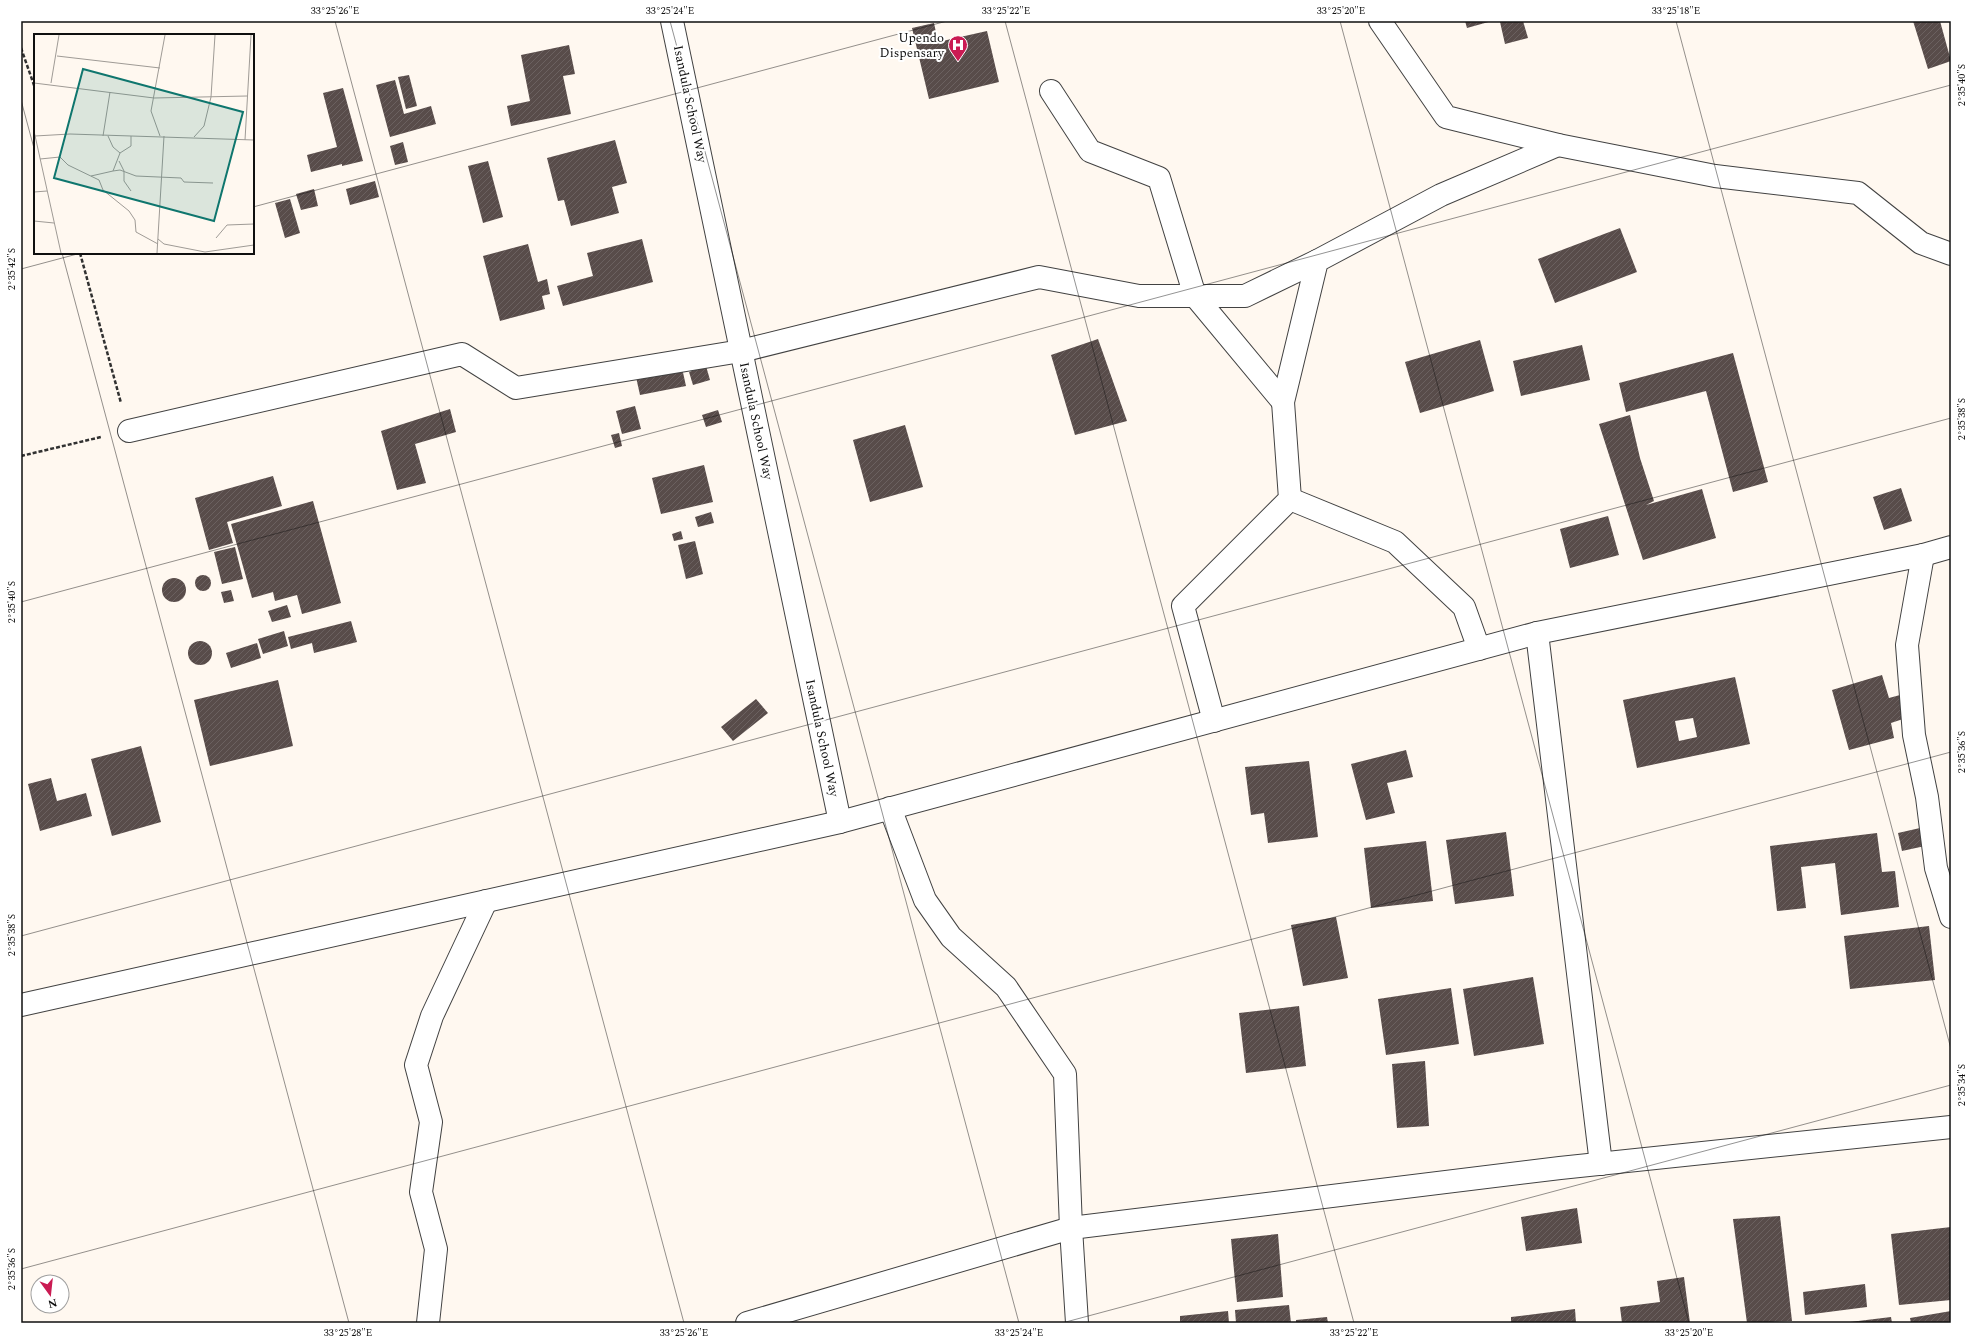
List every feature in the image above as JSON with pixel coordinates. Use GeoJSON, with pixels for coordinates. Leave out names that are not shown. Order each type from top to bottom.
{"type":"FeatureCollection","features":[{"type":"Feature","properties":{"kind":"street","name":"Isandula School Way"},"geometry":{"type":"LineString","coordinates":[[672,21],[840,822]]}},
{"type":"Feature","properties":{"kind":"street"},"geometry":{"type":"LineString","coordinates":[[1380,21],[1446,117],[1558,145],[1714,176],[1858,193],[1921,244],[1951,254]]}},
{"type":"Feature","properties":{"kind":"street"},"geometry":{"type":"LineString","coordinates":[[1051,91],[1090,151],[1159,178],[1195,296],[1283,402]]}},
{"type":"Feature","properties":{"kind":"street"},"geometry":{"type":"LineString","coordinates":[[129,431],[462,354],[516,388],[741,351],[1040,278],[1138,296],[1245,296],[1317,261],[1441,195],[1558,145]]}},
{"type":"Feature","properties":{"kind":"street"},"geometry":{"type":"LineString","coordinates":[[1214,721],[1183,606],[1290,499],[1283,402],[1317,261]]}},
{"type":"Feature","properties":{"kind":"street"},"geometry":{"type":"LineString","coordinates":[[1290,499],[1395,542],[1464,607],[1479,648]]}},
{"type":"Feature","properties":{"kind":"street"},"geometry":{"type":"LineString","coordinates":[[21,1005],[840,822],[1537,633],[1923,555],[1951,547]]}},
{"type":"Feature","properties":{"kind":"street"},"geometry":{"type":"LineString","coordinates":[[1923,555],[1907,645],[1914,735],[1927,797],[1936,868],[1951,917]]}},
{"type":"Feature","properties":{"kind":"street"},"geometry":{"type":"LineString","coordinates":[[1537,633],[1601,1164]]}},
{"type":"Feature","properties":{"kind":"street"},"geometry":{"type":"LineString","coordinates":[[890,808],[925,900],[952,938],[1006,987],[1065,1074],[1071,1228],[1077,1323]]}},
{"type":"Feature","properties":{"kind":"street"},"geometry":{"type":"LineString","coordinates":[[428,1323],[436,1249],[421,1192],[431,1122],[416,1065],[432,1016],[486,901]]}},
{"type":"Feature","properties":{"kind":"street"},"geometry":{"type":"LineString","coordinates":[[747,1323],[1071,1228],[1601,1164],[1951,1127]]}},
{"type":"Feature","properties":{"kind":"path"},"geometry":{"type":"LineString","coordinates":[[21,48],[34,85]]}},
{"type":"Feature","properties":{"kind":"path"},"geometry":{"type":"LineString","coordinates":[[21,456],[129,431],[80,254]]}},
{"type":"Feature","properties":{"kind":"building"},"geometry":{"type":"Polygon","coordinates":[[[1465,21],[1492,21],[1467,28],[1465,21]]]}},
{"type":"Feature","properties":{"kind":"building"},"geometry":{"type":"Polygon","coordinates":[[[1523,21],[1528,38],[1505,44],[1500,22],[1523,21]]]}},
{"type":"Feature","properties":{"kind":"building"},"geometry":{"type":"Polygon","coordinates":[[[1913,21],[1940,21],[1951,61],[1928,69],[1913,21]]]}},
{"type":"Feature","properties":{"kind":"building","name":"Upendo Dispensary"},"geometry":{"type":"Polygon","coordinates":[[[934,23],[938,42],[987,31],[999,82],[929,99],[912,28],[934,23]]]}},
{"type":"Feature","properties":{"kind":"building"},"geometry":{"type":"Polygon","coordinates":[[[569,45],[575,74],[563,76],[571,114],[511,126],[507,106],[530,101],[521,55],[569,45]]]}},
{"type":"Feature","properties":{"kind":"building"},"geometry":{"type":"Polygon","coordinates":[[[409,75],[417,106],[406,109],[398,77],[409,75]]]}},
{"type":"Feature","properties":{"kind":"building"},"geometry":{"type":"Polygon","coordinates":[[[395,80],[404,114],[431,106],[436,124],[390,137],[376,85],[395,80]]]}},
{"type":"Feature","properties":{"kind":"building"},"geometry":{"type":"Polygon","coordinates":[[[343,88],[363,161],[342,166],[342,164],[311,172],[307,155],[337,147],[323,93],[343,88]]]}},
{"type":"Feature","properties":{"kind":"building"},"geometry":{"type":"Polygon","coordinates":[[[615,140],[627,183],[612,187],[619,213],[571,226],[564,200],[558,201],[547,158],[615,140]]]}},
{"type":"Feature","properties":{"kind":"building"},"geometry":{"type":"Polygon","coordinates":[[[403,142],[408,162],[395,165],[390,146],[403,142]]]}},
{"type":"Feature","properties":{"kind":"building"},"geometry":{"type":"Polygon","coordinates":[[[488,161],[503,217],[483,223],[468,166],[488,161]]]}},
{"type":"Feature","properties":{"kind":"building"},"geometry":{"type":"Polygon","coordinates":[[[375,181],[379,197],[350,205],[346,189],[375,181]]]}},
{"type":"Feature","properties":{"kind":"building"},"geometry":{"type":"Polygon","coordinates":[[[314,189],[318,206],[301,210],[296,194],[314,189]]]}},
{"type":"Feature","properties":{"kind":"building"},"geometry":{"type":"Polygon","coordinates":[[[290,199],[300,233],[285,238],[275,203],[290,199]]]}},
{"type":"Feature","properties":{"kind":"building"},"geometry":{"type":"Polygon","coordinates":[[[1620,228],[1637,272],[1555,303],[1538,259],[1620,228]]]}},
{"type":"Feature","properties":{"kind":"building"},"geometry":{"type":"Polygon","coordinates":[[[642,239],[653,282],[563,306],[557,286],[593,276],[587,253],[642,239]]]}},
{"type":"Feature","properties":{"kind":"building"},"geometry":{"type":"Polygon","coordinates":[[[528,244],[538,282],[547,279],[550,294],[542,296],[545,309],[500,321],[483,256],[528,244]]]}},
{"type":"Feature","properties":{"kind":"building"},"geometry":{"type":"Polygon","coordinates":[[[1098,339],[1127,421],[1075,435],[1051,355],[1098,339]]]}},
{"type":"Feature","properties":{"kind":"building"},"geometry":{"type":"Polygon","coordinates":[[[1480,340],[1494,391],[1420,413],[1405,362],[1480,340]]]}},
{"type":"Feature","properties":{"kind":"building"},"geometry":{"type":"Polygon","coordinates":[[[1582,345],[1590,380],[1521,396],[1513,361],[1582,345]]]}},
{"type":"Feature","properties":{"kind":"building"},"geometry":{"type":"Polygon","coordinates":[[[1733,353],[1768,482],[1733,492],[1706,391],[1626,412],[1619,383],[1733,353]]]}},
{"type":"Feature","properties":{"kind":"building"},"geometry":{"type":"Polygon","coordinates":[[[706,366],[710,380],[693,385],[689,372],[706,366]]]}},
{"type":"Feature","properties":{"kind":"building"},"geometry":{"type":"Polygon","coordinates":[[[682,368],[686,386],[640,395],[636,377],[682,368]]]}},
{"type":"Feature","properties":{"kind":"building"},"geometry":{"type":"Polygon","coordinates":[[[635,406],[641,429],[622,434],[616,411],[635,406]]]}},
{"type":"Feature","properties":{"kind":"building"},"geometry":{"type":"Polygon","coordinates":[[[450,409],[456,432],[415,444],[426,483],[397,490],[381,431],[450,409]]]}},
{"type":"Feature","properties":{"kind":"building"},"geometry":{"type":"Polygon","coordinates":[[[718,410],[722,422],[706,427],[702,415],[718,410]]]}},
{"type":"Feature","properties":{"kind":"building"},"geometry":{"type":"Polygon","coordinates":[[[1630,415],[1640,458],[1654,501],[1646,505],[1702,489],[1716,538],[1643,560],[1599,424],[1630,415]]]}},
{"type":"Feature","properties":{"kind":"building"},"geometry":{"type":"Polygon","coordinates":[[[905,425],[923,487],[870,502],[853,440],[905,425]]]}},
{"type":"Feature","properties":{"kind":"building"},"geometry":{"type":"Polygon","coordinates":[[[619,433],[622,446],[615,448],[611,435],[619,433]]]}},
{"type":"Feature","properties":{"kind":"building"},"geometry":{"type":"Polygon","coordinates":[[[704,465],[713,502],[661,514],[652,478],[704,465]]]}},
{"type":"Feature","properties":{"kind":"building"},"geometry":{"type":"Polygon","coordinates":[[[273,476],[282,506],[227,522],[233,543],[209,550],[195,498],[273,476]]]}},
{"type":"Feature","properties":{"kind":"building"},"geometry":{"type":"Polygon","coordinates":[[[1901,488],[1912,521],[1884,530],[1873,497],[1901,488]]]}},
{"type":"Feature","properties":{"kind":"building"},"geometry":{"type":"Polygon","coordinates":[[[313,501],[341,603],[302,614],[297,595],[275,601],[273,592],[252,598],[231,524],[313,501]]]}},
{"type":"Feature","properties":{"kind":"building"},"geometry":{"type":"Polygon","coordinates":[[[711,512],[714,523],[698,527],[695,517],[711,512]]]}},
{"type":"Feature","properties":{"kind":"building"},"geometry":{"type":"Polygon","coordinates":[[[1608,516],[1619,555],[1570,568],[1560,529],[1608,516]]]}},
{"type":"Feature","properties":{"kind":"building"},"geometry":{"type":"Polygon","coordinates":[[[681,531],[683,539],[674,541],[672,534],[681,531]]]}},
{"type":"Feature","properties":{"kind":"building"},"geometry":{"type":"Polygon","coordinates":[[[695,541],[703,574],[686,579],[678,545],[695,541]]]}},
{"type":"Feature","properties":{"kind":"building"},"geometry":{"type":"Polygon","coordinates":[[[235,547],[243,579],[222,584],[214,552],[235,547]]]}},
{"type":"Feature","properties":{"kind":"building"},"geometry":{"type":"Polygon","coordinates":[[[200,575],[206,575],[211,580],[209,589],[206,591],[200,591],[195,586],[195,580],[200,575]]]}},
{"type":"Feature","properties":{"kind":"building"},"geometry":{"type":"Polygon","coordinates":[[[174,578],[182,582],[186,590],[182,598],[174,602],[166,598],[162,590],[166,582],[174,578]]]}},
{"type":"Feature","properties":{"kind":"building"},"geometry":{"type":"Polygon","coordinates":[[[231,590],[234,601],[224,603],[221,592],[231,590]]]}},
{"type":"Feature","properties":{"kind":"building"},"geometry":{"type":"Polygon","coordinates":[[[287,605],[291,617],[272,622],[268,611],[287,605]]]}},
{"type":"Feature","properties":{"kind":"building"},"geometry":{"type":"Polygon","coordinates":[[[351,621],[357,642],[314,653],[312,643],[291,649],[288,637],[351,621]]]}},
{"type":"Feature","properties":{"kind":"building"},"geometry":{"type":"Polygon","coordinates":[[[284,631],[288,646],[263,654],[258,639],[284,631]]]}},
{"type":"Feature","properties":{"kind":"building"},"geometry":{"type":"Polygon","coordinates":[[[200,641],[205,642],[211,648],[211,658],[205,664],[200,665],[195,664],[189,658],[188,653],[189,648],[195,642],[200,641]]]}},
{"type":"Feature","properties":{"kind":"building"},"geometry":{"type":"Polygon","coordinates":[[[257,643],[261,658],[231,668],[226,653],[257,643]]]}},
{"type":"Feature","properties":{"kind":"building"},"geometry":{"type":"Polygon","coordinates":[[[1882,675],[1889,698],[1900,695],[1906,718],[1891,723],[1894,738],[1849,750],[1832,690],[1882,675]]]}},
{"type":"Feature","properties":{"kind":"building"},"geometry":{"type":"Polygon","coordinates":[[[1735,677],[1750,744],[1637,768],[1623,700],[1735,677]],[[1693,718],[1675,721],[1679,741],[1697,737],[1693,718]]]}},
{"type":"Feature","properties":{"kind":"building"},"geometry":{"type":"Polygon","coordinates":[[[278,680],[293,746],[210,766],[194,700],[278,680]]]}},
{"type":"Feature","properties":{"kind":"building"},"geometry":{"type":"Polygon","coordinates":[[[756,699],[768,713],[733,741],[721,727],[756,699]]]}},
{"type":"Feature","properties":{"kind":"building"},"geometry":{"type":"Polygon","coordinates":[[[141,746],[161,822],[112,836],[91,759],[141,746]]]}},
{"type":"Feature","properties":{"kind":"building"},"geometry":{"type":"Polygon","coordinates":[[[1406,750],[1413,777],[1387,783],[1395,813],[1366,820],[1351,764],[1406,750]]]}},
{"type":"Feature","properties":{"kind":"building"},"geometry":{"type":"Polygon","coordinates":[[[1309,761],[1318,837],[1268,843],[1264,813],[1251,815],[1245,767],[1309,761]]]}},
{"type":"Feature","properties":{"kind":"building"},"geometry":{"type":"Polygon","coordinates":[[[51,778],[57,801],[86,793],[92,816],[40,831],[28,784],[51,778]]]}},
{"type":"Feature","properties":{"kind":"building"},"geometry":{"type":"Polygon","coordinates":[[[1920,828],[1925,846],[1902,851],[1898,833],[1920,828]]]}},
{"type":"Feature","properties":{"kind":"building"},"geometry":{"type":"Polygon","coordinates":[[[1506,832],[1514,896],[1455,904],[1446,840],[1506,832]]]}},
{"type":"Feature","properties":{"kind":"building"},"geometry":{"type":"Polygon","coordinates":[[[1877,833],[1882,872],[1895,871],[1899,907],[1841,915],[1835,863],[1801,867],[1806,908],[1777,911],[1770,846],[1877,833]]]}},
{"type":"Feature","properties":{"kind":"building"},"geometry":{"type":"Polygon","coordinates":[[[1426,841],[1433,901],[1371,908],[1364,848],[1426,841]]]}},
{"type":"Feature","properties":{"kind":"building"},"geometry":{"type":"Polygon","coordinates":[[[1336,917],[1348,978],[1303,986],[1291,925],[1336,917]]]}},
{"type":"Feature","properties":{"kind":"building"},"geometry":{"type":"Polygon","coordinates":[[[1929,926],[1935,980],[1850,989],[1844,936],[1929,926]]]}},
{"type":"Feature","properties":{"kind":"building"},"geometry":{"type":"Polygon","coordinates":[[[1533,977],[1544,1044],[1474,1056],[1463,989],[1533,977]]]}},
{"type":"Feature","properties":{"kind":"building"},"geometry":{"type":"Polygon","coordinates":[[[1451,988],[1459,1044],[1386,1055],[1378,999],[1451,988]]]}},
{"type":"Feature","properties":{"kind":"building"},"geometry":{"type":"Polygon","coordinates":[[[1299,1006],[1306,1066],[1246,1073],[1239,1013],[1299,1006]]]}},
{"type":"Feature","properties":{"kind":"building"},"geometry":{"type":"Polygon","coordinates":[[[1425,1061],[1429,1126],[1397,1128],[1392,1064],[1425,1061]]]}},
{"type":"Feature","properties":{"kind":"building"},"geometry":{"type":"Polygon","coordinates":[[[1577,1208],[1582,1243],[1526,1251],[1521,1217],[1577,1208]]]}},
{"type":"Feature","properties":{"kind":"building"},"geometry":{"type":"Polygon","coordinates":[[[1780,1216],[1792,1321],[1747,1323],[1733,1219],[1780,1216]]]}},
{"type":"Feature","properties":{"kind":"building"},"geometry":{"type":"Polygon","coordinates":[[[1951,1227],[1951,1300],[1899,1305],[1891,1234],[1951,1227]]]}},
{"type":"Feature","properties":{"kind":"building"},"geometry":{"type":"Polygon","coordinates":[[[1278,1234],[1283,1297],[1237,1302],[1231,1239],[1278,1234]]]}},
{"type":"Feature","properties":{"kind":"building"},"geometry":{"type":"Polygon","coordinates":[[[1684,1277],[1690,1323],[1622,1323],[1620,1307],[1660,1302],[1657,1281],[1684,1277]]]}},
{"type":"Feature","properties":{"kind":"building"},"geometry":{"type":"Polygon","coordinates":[[[1865,1284],[1867,1307],[1805,1315],[1803,1292],[1865,1284]]]}},
{"type":"Feature","properties":{"kind":"building"},"geometry":{"type":"Polygon","coordinates":[[[1289,1305],[1291,1323],[1236,1323],[1235,1310],[1289,1305]]]}},
{"type":"Feature","properties":{"kind":"building"},"geometry":{"type":"Polygon","coordinates":[[[1575,1309],[1576,1323],[1511,1323],[1511,1317],[1575,1309]]]}},
{"type":"Feature","properties":{"kind":"building"},"geometry":{"type":"Polygon","coordinates":[[[1228,1311],[1229,1323],[1180,1323],[1180,1316],[1228,1311]]]}},
{"type":"Feature","properties":{"kind":"building"},"geometry":{"type":"Polygon","coordinates":[[[1951,1311],[1951,1323],[1911,1323],[1910,1318],[1951,1311]]]}},
{"type":"Feature","properties":{"kind":"building"},"geometry":{"type":"Polygon","coordinates":[[[1327,1317],[1328,1323],[1296,1323],[1296,1320],[1327,1317]]]}},
{"type":"Feature","properties":{"kind":"building"},"geometry":{"type":"Polygon","coordinates":[[[1891,1317],[1892,1323],[1850,1323],[1850,1322],[1891,1317]]]}},
{"type":"Feature","properties":{"kind":"place","name":"Upendo Dispensary"},"geometry":{"type":"Point","coordinates":[958,62]}}]}
